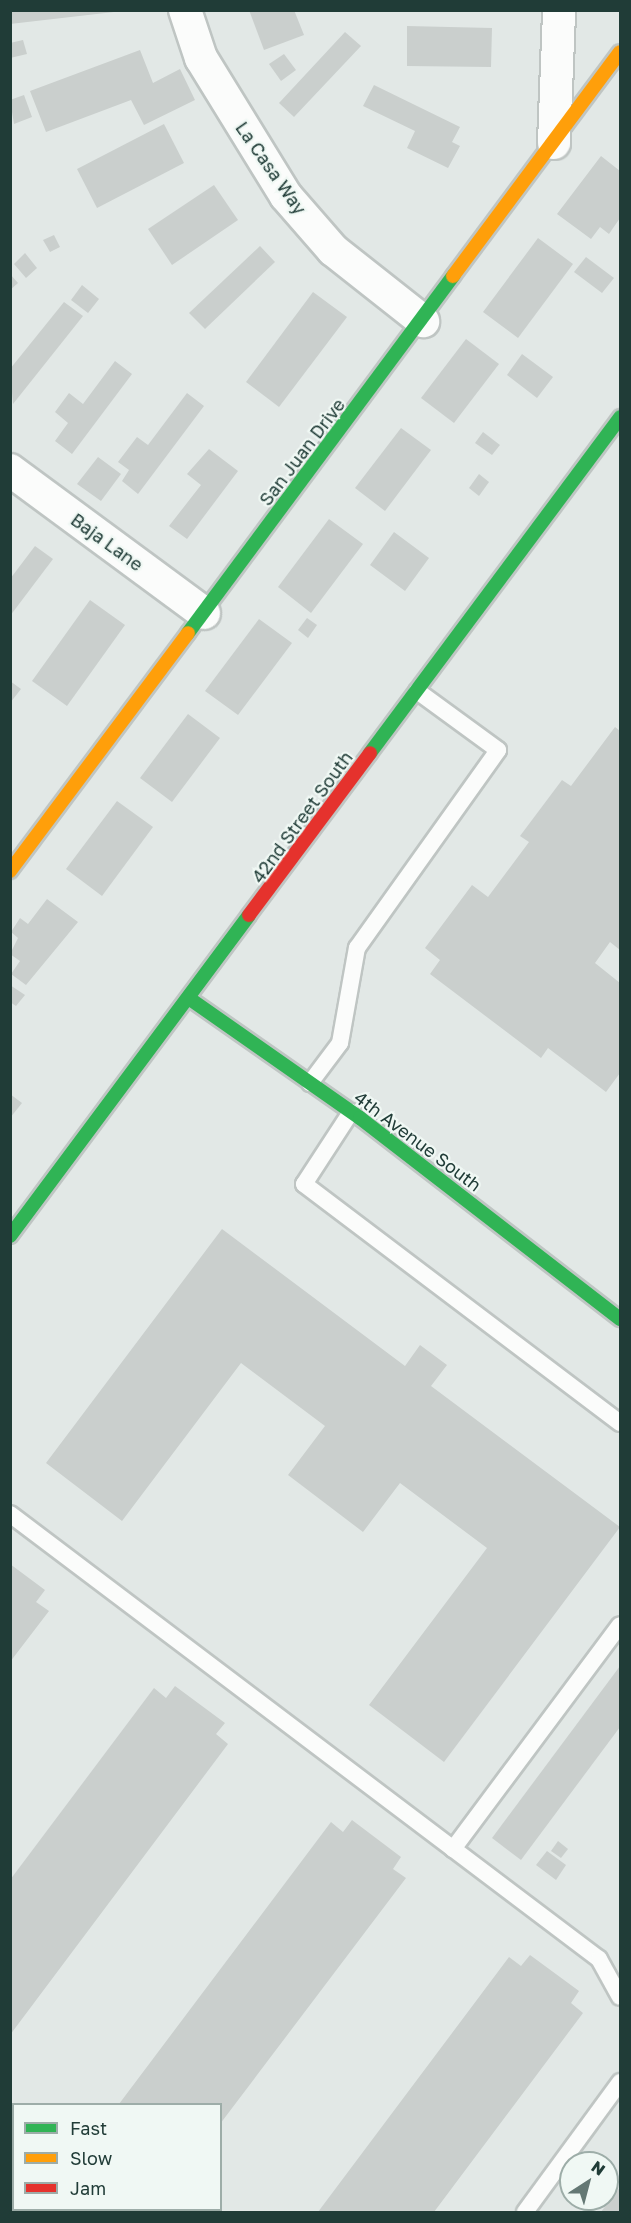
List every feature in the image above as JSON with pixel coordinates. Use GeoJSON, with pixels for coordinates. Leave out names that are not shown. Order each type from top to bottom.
{"type":"FeatureCollection","features":[{"type":"Feature","properties":{"kind":"street","name":"La Casa Way"},"geometry":{"type":"LineString","coordinates":[[185,10],[201,58],[286,196],[333,250],[423,321]]}},
{"type":"Feature","properties":{"kind":"street"},"geometry":{"type":"LineString","coordinates":[[554,143],[559,10]]}},
{"type":"Feature","properties":{"kind":"street","name":"San Juan Drive"},"geometry":{"type":"LineString","coordinates":[[10,871],[423,321],[621,52]]}},
{"type":"Feature","properties":{"kind":"street","name":"42nd Street South"},"geometry":{"type":"LineString","coordinates":[[10,1236],[190,999],[621,417]]}},
{"type":"Feature","properties":{"kind":"street","name":"Baja Lane"},"geometry":{"type":"LineString","coordinates":[[10,470],[204,613]]}},
{"type":"Feature","properties":{"kind":"street","name":"4th Avenue South"},"geometry":{"type":"LineString","coordinates":[[190,999],[351,1112],[621,1319]]}},
{"type":"Feature","properties":{"kind":"lane"},"geometry":{"type":"LineString","coordinates":[[310,1083],[340,1043],[357,948],[498,750],[417,691]]}},
{"type":"Feature","properties":{"kind":"lane"},"geometry":{"type":"LineString","coordinates":[[351,1112],[304,1184],[621,1423]]}},
{"type":"Feature","properties":{"kind":"lane"},"geometry":{"type":"LineString","coordinates":[[10,1514],[599,1959],[621,1996]]}},
{"type":"Feature","properties":{"kind":"lane"},"geometry":{"type":"LineString","coordinates":[[453,1849],[621,1625]]}},
{"type":"Feature","properties":{"kind":"lane"},"geometry":{"type":"LineString","coordinates":[[525,2212],[621,2082]]}},
{"type":"Feature","properties":{"kind":"building"},"geometry":{"type":"Polygon","coordinates":[[[10,10],[114,10],[114,12],[10,24],[10,10]]]}},
{"type":"Feature","properties":{"kind":"building"},"geometry":{"type":"Polygon","coordinates":[[[249,10],[294,10],[304,35],[264,50],[249,10]]]}},
{"type":"Feature","properties":{"kind":"building"},"geometry":{"type":"Polygon","coordinates":[[[407,26],[492,28],[491,67],[407,66],[407,26]]]}},
{"type":"Feature","properties":{"kind":"building"},"geometry":{"type":"Polygon","coordinates":[[[345,32],[361,46],[294,117],[279,103],[345,32]]]}},
{"type":"Feature","properties":{"kind":"building"},"geometry":{"type":"Polygon","coordinates":[[[23,40],[27,54],[10,58],[10,43],[23,40]]]}},
{"type":"Feature","properties":{"kind":"building"},"geometry":{"type":"Polygon","coordinates":[[[140,50],[153,83],[180,69],[195,100],[144,125],[131,100],[46,132],[30,91],[140,50]]]}},
{"type":"Feature","properties":{"kind":"building"},"geometry":{"type":"Polygon","coordinates":[[[284,54],[296,70],[281,81],[269,64],[284,54]]]}},
{"type":"Feature","properties":{"kind":"building"},"geometry":{"type":"Polygon","coordinates":[[[374,85],[460,127],[452,142],[460,146],[448,168],[407,148],[415,131],[363,106],[374,85]]]}},
{"type":"Feature","properties":{"kind":"building"},"geometry":{"type":"Polygon","coordinates":[[[24,95],[32,117],[14,124],[10,100],[24,95]]]}},
{"type":"Feature","properties":{"kind":"building"},"geometry":{"type":"Polygon","coordinates":[[[164,124],[184,163],[97,208],[77,169],[164,124]]]}},
{"type":"Feature","properties":{"kind":"building"},"geometry":{"type":"Polygon","coordinates":[[[601,156],[620,171],[620,218],[609,234],[600,227],[591,239],[557,214],[601,156]]]}},
{"type":"Feature","properties":{"kind":"building"},"geometry":{"type":"Polygon","coordinates":[[[214,185],[238,220],[172,265],[148,229],[214,185]]]}},
{"type":"Feature","properties":{"kind":"building"},"geometry":{"type":"Polygon","coordinates":[[[54,235],[60,247],[50,252],[43,240],[54,235]]]}},
{"type":"Feature","properties":{"kind":"building"},"geometry":{"type":"Polygon","coordinates":[[[538,238],[573,264],[518,338],[483,312],[538,238]]]}},
{"type":"Feature","properties":{"kind":"building"},"geometry":{"type":"Polygon","coordinates":[[[260,246],[275,262],[205,329],[189,313],[260,246]]]}},
{"type":"Feature","properties":{"kind":"building"},"geometry":{"type":"Polygon","coordinates":[[[25,253],[37,268],[26,278],[14,264],[25,253]]]}},
{"type":"Feature","properties":{"kind":"building"},"geometry":{"type":"Polygon","coordinates":[[[586,257],[614,278],[602,293],[574,272],[586,257]]]}},
{"type":"Feature","properties":{"kind":"building"},"geometry":{"type":"Polygon","coordinates":[[[10,274],[18,283],[10,290],[10,274]]]}},
{"type":"Feature","properties":{"kind":"building"},"geometry":{"type":"Polygon","coordinates":[[[82,285],[99,299],[88,313],[71,300],[82,285]]]}},
{"type":"Feature","properties":{"kind":"building"},"geometry":{"type":"Polygon","coordinates":[[[313,292],[347,317],[279,407],[246,382],[313,292]]]}},
{"type":"Feature","properties":{"kind":"building"},"geometry":{"type":"Polygon","coordinates":[[[64,302],[83,316],[13,404],[10,369],[64,302]]]}},
{"type":"Feature","properties":{"kind":"building"},"geometry":{"type":"Polygon","coordinates":[[[466,339],[499,364],[454,423],[421,398],[466,339]]]}},
{"type":"Feature","properties":{"kind":"building"},"geometry":{"type":"Polygon","coordinates":[[[522,354],[553,377],[537,398],[507,375],[522,354]]]}},
{"type":"Feature","properties":{"kind":"building"},"geometry":{"type":"Polygon","coordinates":[[[115,361],[132,374],[72,454],[55,441],[68,423],[55,412],[69,393],[83,404],[115,361]]]}},
{"type":"Feature","properties":{"kind":"building"},"geometry":{"type":"Polygon","coordinates":[[[187,393],[204,406],[138,494],[122,481],[129,470],[118,462],[137,437],[148,445],[187,393]]]}},
{"type":"Feature","properties":{"kind":"building"},"geometry":{"type":"Polygon","coordinates":[[[401,428],[431,450],[385,511],[355,488],[401,428]]]}},
{"type":"Feature","properties":{"kind":"building"},"geometry":{"type":"Polygon","coordinates":[[[483,432],[500,445],[492,455],[475,443],[483,432]]]}},
{"type":"Feature","properties":{"kind":"building"},"geometry":{"type":"Polygon","coordinates":[[[209,449],[238,471],[187,539],[169,526],[201,485],[187,474],[209,449]]]}},
{"type":"Feature","properties":{"kind":"building"},"geometry":{"type":"Polygon","coordinates":[[[98,457],[121,474],[101,501],[77,484],[98,457]]]}},
{"type":"Feature","properties":{"kind":"building"},"geometry":{"type":"Polygon","coordinates":[[[479,474],[489,482],[479,496],[469,488],[479,474]]]}},
{"type":"Feature","properties":{"kind":"building"},"geometry":{"type":"Polygon","coordinates":[[[329,519],[363,544],[311,613],[278,587],[329,519]]]}},
{"type":"Feature","properties":{"kind":"building"},"geometry":{"type":"Polygon","coordinates":[[[394,532],[429,558],[405,591],[370,565],[394,532]]]}},
{"type":"Feature","properties":{"kind":"building"},"geometry":{"type":"Polygon","coordinates":[[[35,546],[53,559],[10,616],[10,579],[35,546]]]}},
{"type":"Feature","properties":{"kind":"building"},"geometry":{"type":"Polygon","coordinates":[[[90,600],[125,625],[67,706],[32,681],[90,600]]]}},
{"type":"Feature","properties":{"kind":"building"},"geometry":{"type":"Polygon","coordinates":[[[307,618],[317,625],[308,638],[298,630],[307,618]]]}},
{"type":"Feature","properties":{"kind":"building"},"geometry":{"type":"Polygon","coordinates":[[[259,619],[292,643],[238,715],[205,691],[259,619]]]}},
{"type":"Feature","properties":{"kind":"building"},"geometry":{"type":"Polygon","coordinates":[[[10,681],[21,689],[10,703],[10,681]]]}},
{"type":"Feature","properties":{"kind":"building"},"geometry":{"type":"Polygon","coordinates":[[[188,714],[220,738],[172,802],[140,778],[188,714]]]}},
{"type":"Feature","properties":{"kind":"building"},"geometry":{"type":"Polygon","coordinates":[[[615,727],[620,731],[620,950],[610,942],[595,963],[620,983],[620,1073],[606,1092],[548,1048],[541,1058],[430,974],[440,960],[425,948],[472,885],[488,897],[529,842],[520,836],[562,780],[571,786],[615,727]]]}},
{"type":"Feature","properties":{"kind":"building"},"geometry":{"type":"Polygon","coordinates":[[[117,801],[153,827],[102,896],[66,869],[117,801]]]}},
{"type":"Feature","properties":{"kind":"building"},"geometry":{"type":"Polygon","coordinates":[[[47,899],[78,922],[26,985],[11,974],[20,961],[10,954],[18,938],[11,932],[20,918],[28,924],[47,899]]]}},
{"type":"Feature","properties":{"kind":"building"},"geometry":{"type":"Polygon","coordinates":[[[10,985],[25,995],[16,1006],[10,1002],[10,985]]]}},
{"type":"Feature","properties":{"kind":"building"},"geometry":{"type":"Polygon","coordinates":[[[10,1094],[22,1103],[10,1118],[10,1094]]]}},
{"type":"Feature","properties":{"kind":"building"},"geometry":{"type":"Polygon","coordinates":[[[222,1229],[405,1366],[420,1345],[447,1365],[431,1386],[620,1527],[444,1762],[369,1705],[487,1548],[400,1483],[363,1532],[288,1475],[325,1426],[241,1363],[122,1521],[46,1463],[222,1229]]]}},
{"type":"Feature","properties":{"kind":"building"},"geometry":{"type":"Polygon","coordinates":[[[10,1564],[45,1590],[36,1602],[49,1611],[10,1662],[10,1564]]]}},
{"type":"Feature","properties":{"kind":"building"},"geometry":{"type":"Polygon","coordinates":[[[620,1666],[620,1727],[521,1860],[492,1838],[620,1666]]]}},
{"type":"Feature","properties":{"kind":"building"},"geometry":{"type":"Polygon","coordinates":[[[175,1686],[225,1723],[216,1734],[228,1744],[10,2035],[10,1880],[154,1688],[166,1698],[175,1686]]]}},
{"type":"Feature","properties":{"kind":"building"},"geometry":{"type":"Polygon","coordinates":[[[352,1820],[401,1857],[393,1869],[406,1878],[222,2121],[222,2103],[120,2103],[331,1822],[343,1832],[352,1820]]]}},
{"type":"Feature","properties":{"kind":"building"},"geometry":{"type":"Polygon","coordinates":[[[558,1841],[568,1849],[561,1858],[551,1851],[558,1841]]]}},
{"type":"Feature","properties":{"kind":"building"},"geometry":{"type":"Polygon","coordinates":[[[547,1851],[566,1865],[556,1880],[536,1865],[547,1851]]]}},
{"type":"Feature","properties":{"kind":"building"},"geometry":{"type":"Polygon","coordinates":[[[530,1955],[579,1991],[571,2003],[583,2013],[434,2212],[318,2212],[509,1957],[521,1966],[530,1955]]]}},
{"type":"Feature","properties":{"kind":"building"},"geometry":{"type":"Polygon","coordinates":[[[10,2142],[12,2211],[84,2211],[10,2212],[10,2142]]]}},
{"type":"Feature","properties":{"kind":"building"},"geometry":{"type":"Polygon","coordinates":[[[619,2188],[620,2212],[601,2212],[619,2211],[619,2188]]]}},
{"type":"Feature","properties":{"kind":"traffic: fast"},"geometry":{"type":"LineString","coordinates":[[188,633],[453,276]]}},
{"type":"Feature","properties":{"kind":"traffic: fast"},"geometry":{"type":"LineString","coordinates":[[370,753],[620,417]]}},
{"type":"Feature","properties":{"kind":"traffic: fast"},"geometry":{"type":"LineString","coordinates":[[10,1236],[249,915]]}},
{"type":"Feature","properties":{"kind":"traffic: fast"},"geometry":{"type":"LineString","coordinates":[[190,999],[360,1118],[620,1319]]}},
{"type":"Feature","properties":{"kind":"traffic: slow"},"geometry":{"type":"LineString","coordinates":[[453,276],[620,52]]}},
{"type":"Feature","properties":{"kind":"traffic: slow"},"geometry":{"type":"LineString","coordinates":[[10,871],[188,633]]}},
{"type":"Feature","properties":{"kind":"traffic: jam"},"geometry":{"type":"LineString","coordinates":[[249,915],[370,753]]}}]}
